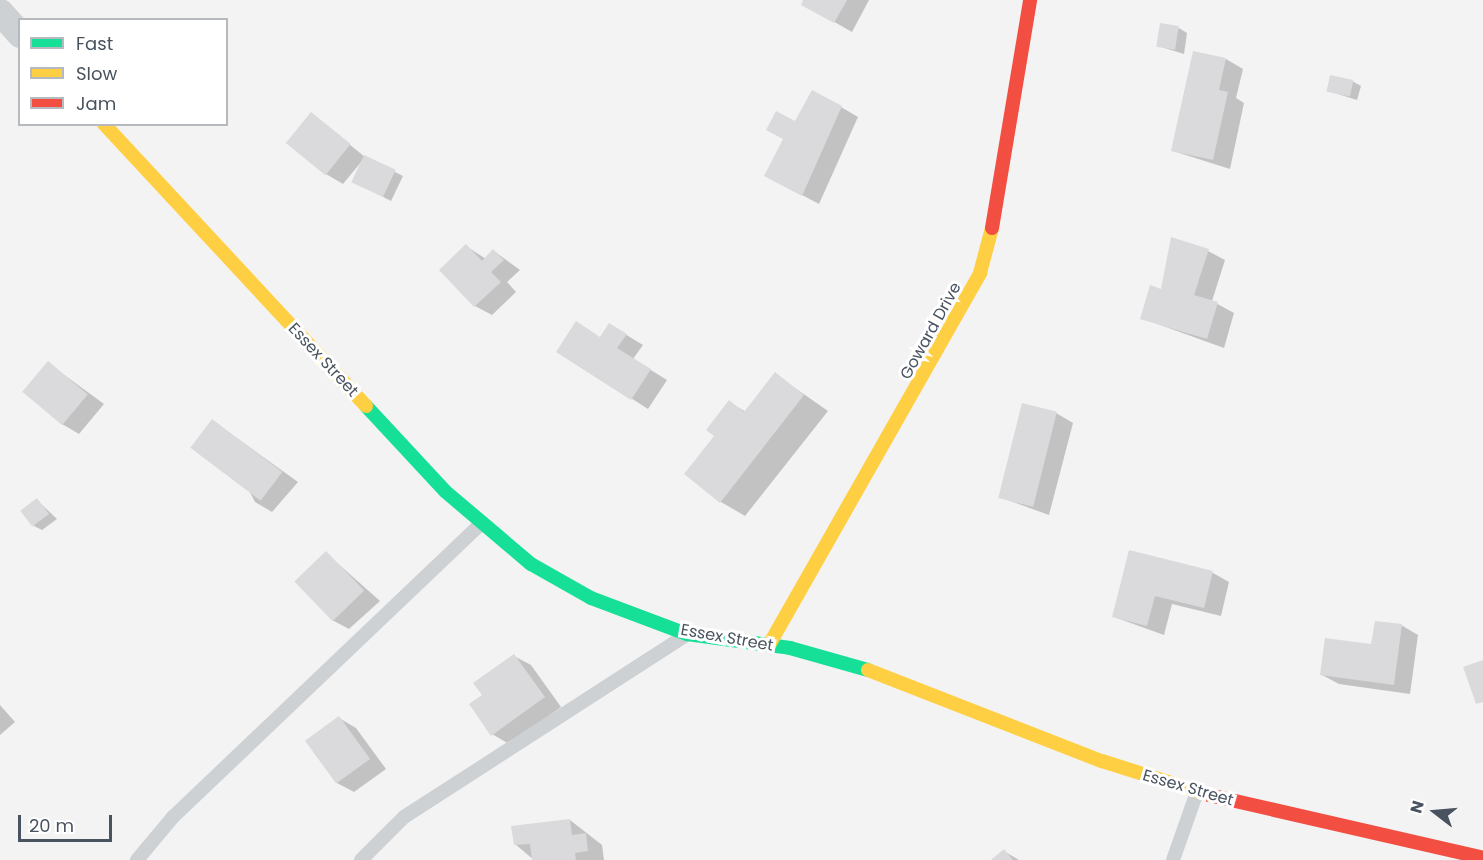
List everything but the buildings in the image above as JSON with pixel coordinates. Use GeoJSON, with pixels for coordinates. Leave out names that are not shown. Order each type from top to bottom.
{"type":"FeatureCollection","features":[{"type":"Feature","properties":{"kind":"street","name":"Goward Drive"},"geometry":{"type":"LineString","coordinates":[[769,645],[980,273],[1002,193],[1030,0]]}},
{"type":"Feature","properties":{"kind":"street","name":"Essex Street"},"geometry":{"type":"LineString","coordinates":[[106,126],[446,492],[531,564],[591,598],[687,634],[769,645],[870,670],[1102,761],[1197,792],[1442,855],[1483,858]]}},
{"type":"Feature","properties":{"kind":"lane"},"geometry":{"type":"LineString","coordinates":[[138,860],[173,817],[482,523]]}},
{"type":"Feature","properties":{"kind":"lane"},"geometry":{"type":"LineString","coordinates":[[361,860],[404,817],[687,634]]}},
{"type":"Feature","properties":{"kind":"lane"},"geometry":{"type":"LineString","coordinates":[[1173,860],[1197,792]]}},
{"type":"Feature","properties":{"kind":"traffic: fast"},"geometry":{"type":"LineString","coordinates":[[366,406],[446,492],[531,564],[591,598],[687,634],[790,648],[868,670]]}},
{"type":"Feature","properties":{"kind":"traffic: slow"},"geometry":{"type":"LineString","coordinates":[[106,126],[366,406]]}},
{"type":"Feature","properties":{"kind":"traffic: slow"},"geometry":{"type":"LineString","coordinates":[[769,645],[980,273],[992,228]]}},
{"type":"Feature","properties":{"kind":"traffic: slow"},"geometry":{"type":"LineString","coordinates":[[868,670],[1102,761],[1209,795]]}},
{"type":"Feature","properties":{"kind":"traffic: jam"},"geometry":{"type":"LineString","coordinates":[[992,228],[1030,0]]}},
{"type":"Feature","properties":{"kind":"traffic: jam"},"geometry":{"type":"LineString","coordinates":[[1209,795],[1483,858]]}}]}
